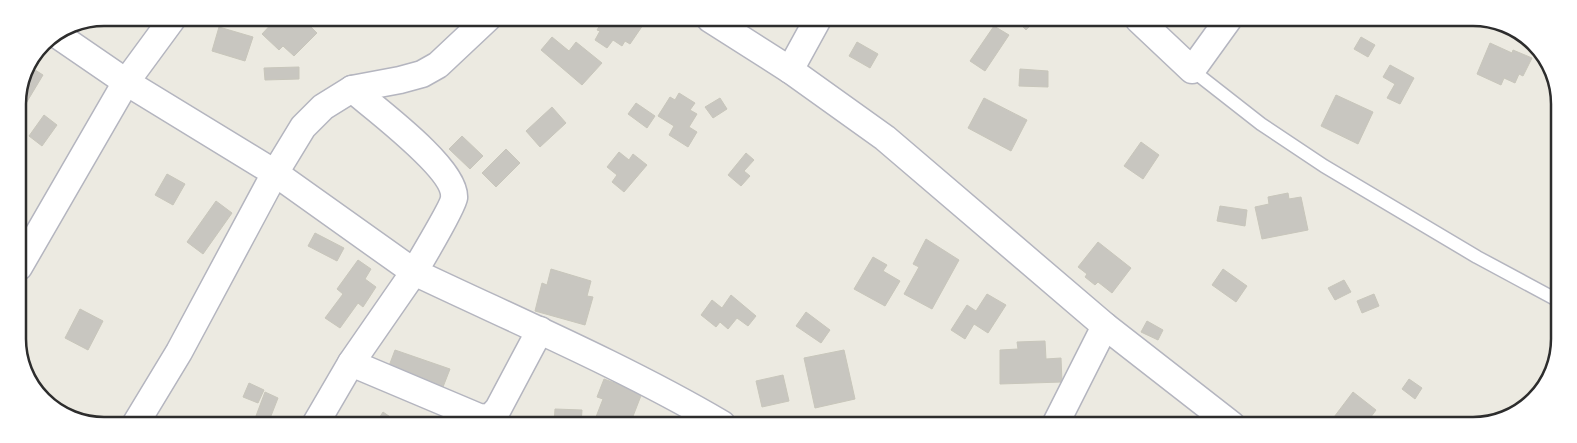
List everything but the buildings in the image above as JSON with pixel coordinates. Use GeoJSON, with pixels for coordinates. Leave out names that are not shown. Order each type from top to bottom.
{"type":"FeatureCollection","features":[{"type":"Feature","properties":{"kind":"street"},"geometry":{"type":"LineString","coordinates":[[26,255],[126,82],[167,26]]}},
{"type":"Feature","properties":{"kind":"street"},"geometry":{"type":"LineString","coordinates":[[140,417],[179,352],[275,174],[303,127],[322,107],[352,89],[422,74],[438,65],[479,26]]}},
{"type":"Feature","properties":{"kind":"street"},"geometry":{"type":"LineString","coordinates":[[721,26],[790,70],[884,138],[1105,326],[1222,417]]}},
{"type":"Feature","properties":{"kind":"street"},"geometry":{"type":"LineString","coordinates":[[790,70],[814,26]]}},
{"type":"Feature","properties":{"kind":"street"},"geometry":{"type":"LineString","coordinates":[[1145,26],[1192,70],[1224,26]]}},
{"type":"Feature","properties":{"kind":"street"},"geometry":{"type":"LineString","coordinates":[[63,39],[126,82],[275,174],[414,272],[540,330],[687,403],[710,417]]}},
{"type":"Feature","properties":{"kind":"street"},"geometry":{"type":"LineString","coordinates":[[320,417],[351,363],[414,272],[454,199],[452,183],[440,165],[352,89]]}},
{"type":"Feature","properties":{"kind":"street"},"geometry":{"type":"LineString","coordinates":[[1059,417],[1105,326]]}},
{"type":"Feature","properties":{"kind":"street"},"geometry":{"type":"LineString","coordinates":[[491,417],[498,409],[540,330]]}},
{"type":"Feature","properties":{"kind":"street"},"geometry":{"type":"LineString","coordinates":[[351,363],[479,417]]}},
{"type":"Feature","properties":{"kind":"lane"},"geometry":{"type":"LineString","coordinates":[[1192,70],[1261,124],[1324,166],[1477,257],[1551,297]]}}]}
